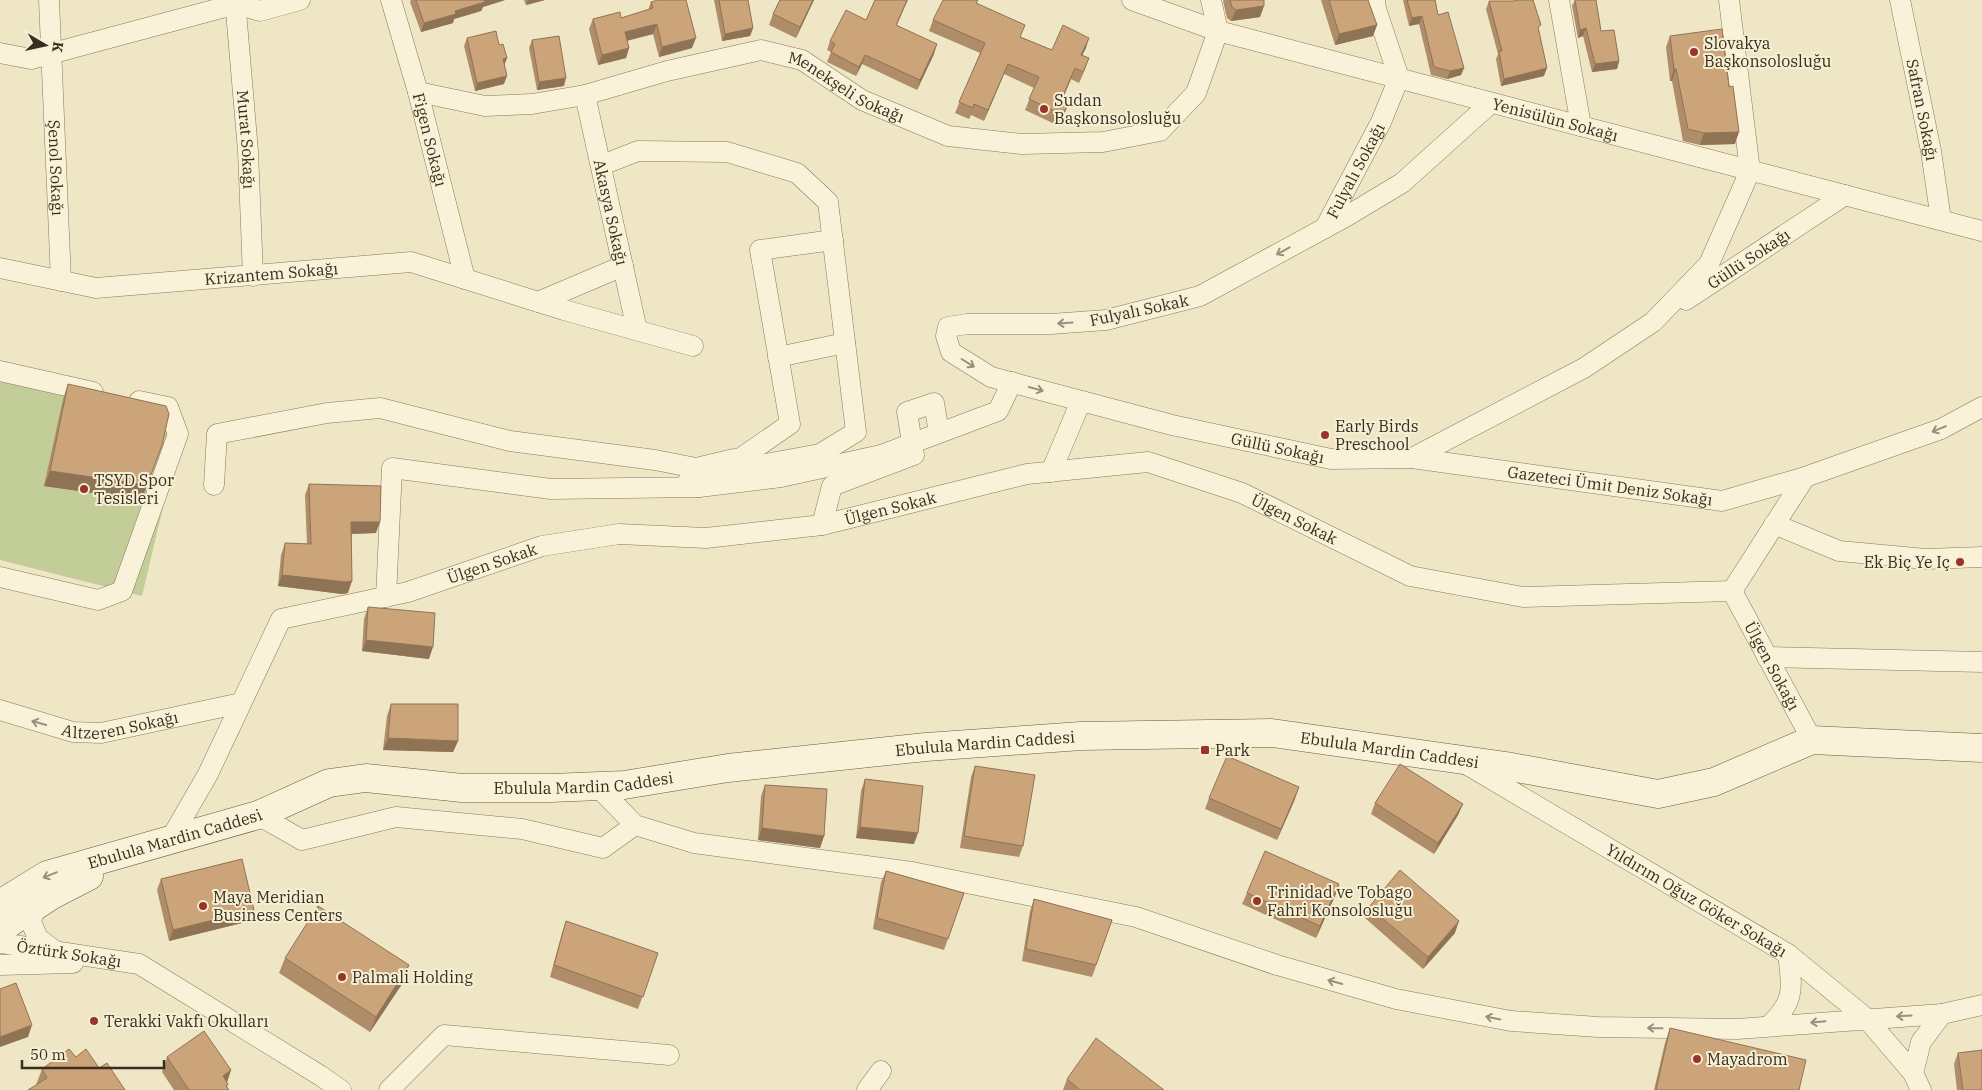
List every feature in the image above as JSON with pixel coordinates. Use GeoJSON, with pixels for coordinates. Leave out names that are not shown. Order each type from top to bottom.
{"type":"FeatureCollection","features":[{"type":"Feature","properties":{"kind":"street","name":"Şenol Sokağı"},"geometry":{"type":"LineString","coordinates":[[49,0],[53,53],[61,281]]}},
{"type":"Feature","properties":{"kind":"street"},"geometry":{"type":"LineString","coordinates":[[0,53],[31,59],[237,1],[260,11],[300,0]]}},
{"type":"Feature","properties":{"kind":"street","name":"Figen Sokağı"},"geometry":{"type":"LineString","coordinates":[[391,0],[418,92],[465,279]]}},
{"type":"Feature","properties":{"kind":"street","name":"Yenisülün Sokağı"},"geometry":{"type":"LineString","coordinates":[[1132,0],[1218,31],[1982,231]]}},
{"type":"Feature","properties":{"kind":"street"},"geometry":{"type":"LineString","coordinates":[[1210,0],[1218,31]]}},
{"type":"Feature","properties":{"kind":"street"},"geometry":{"type":"LineString","coordinates":[[1376,0],[1376,9],[1399,78]]}},
{"type":"Feature","properties":{"kind":"street"},"geometry":{"type":"LineString","coordinates":[[1559,0],[1581,126]]}},
{"type":"Feature","properties":{"kind":"street"},"geometry":{"type":"LineString","coordinates":[[1729,0],[1750,170]]}},
{"type":"Feature","properties":{"kind":"street","name":"Safran Sokağı"},"geometry":{"type":"LineString","coordinates":[[1900,0],[1931,151],[1941,220]]}},
{"type":"Feature","properties":{"kind":"street","name":"Murat Sokağı"},"geometry":{"type":"LineString","coordinates":[[237,1],[248,151],[253,276]]}},
{"type":"Feature","properties":{"kind":"street","name":"Menekşeli Sokağı"},"geometry":{"type":"LineString","coordinates":[[418,92],[485,106],[532,104],[585,95],[667,71],[761,50],[802,60],[862,100],[948,136],[1022,144],[1103,142],[1160,131],[1196,93],[1218,31]]}},
{"type":"Feature","properties":{"kind":"street","name":"Fulyalı Sokağı"},"geometry":{"type":"LineString","coordinates":[[1325,228],[1381,122],[1399,78]]}},
{"type":"Feature","properties":{"kind":"street","name":"Akasya Sokağı"},"geometry":{"type":"LineString","coordinates":[[585,95],[637,330]]}},
{"type":"Feature","properties":{"kind":"street","name":"Fulyalı Sokağı"},"geometry":{"type":"LineString","coordinates":[[1325,228],[1402,183],[1491,103]]}},
{"type":"Feature","properties":{"kind":"street"},"geometry":{"type":"LineString","coordinates":[[602,165],[638,151],[727,152],[797,173],[828,202],[856,432],[820,454],[721,473]]}},
{"type":"Feature","properties":{"kind":"street","name":"Güllü Sokağı"},"geometry":{"type":"LineString","coordinates":[[1653,322],[1709,264],[1750,170]]}},
{"type":"Feature","properties":{"kind":"street","name":"Güllü Sokağı"},"geometry":{"type":"LineString","coordinates":[[991,377],[1172,425],[1331,459],[1412,458],[1584,368],[1845,195]]}},
{"type":"Feature","properties":{"kind":"street","name":"Fulyalı Sokak"},"geometry":{"type":"LineString","coordinates":[[991,377],[951,352],[946,336],[948,327],[967,324],[1052,324],[1106,320],[1200,296],[1325,228]]}},
{"type":"Feature","properties":{"kind":"street"},"geometry":{"type":"LineString","coordinates":[[699,487],[790,424],[760,250],[833,240]]}},
{"type":"Feature","properties":{"kind":"street","name":"Krizantem Sokağı"},"geometry":{"type":"LineString","coordinates":[[0,268],[96,288],[411,262],[538,302],[693,346]]}},
{"type":"Feature","properties":{"kind":"street"},"geometry":{"type":"LineString","coordinates":[[538,302],[623,266]]}},
{"type":"Feature","properties":{"kind":"street"},"geometry":{"type":"LineString","coordinates":[[778,357],[845,344]]}},
{"type":"Feature","properties":{"kind":"street"},"geometry":{"type":"LineString","coordinates":[[0,371],[168,407],[178,434],[122,591],[98,600],[0,577]]}},
{"type":"Feature","properties":{"kind":"street"},"geometry":{"type":"LineString","coordinates":[[386,597],[392,468],[552,489],[699,487],[781,477],[880,454],[998,411],[1012,382]]}},
{"type":"Feature","properties":{"kind":"street"},"geometry":{"type":"LineString","coordinates":[[1051,472],[1081,401]]}},
{"type":"Feature","properties":{"kind":"street"},"geometry":{"type":"LineString","coordinates":[[822,525],[832,486],[914,455],[907,412],[934,403],[939,433]]}},
{"type":"Feature","properties":{"kind":"street","name":"Gazeteci Ümit Deniz Sokağı"},"geometry":{"type":"LineString","coordinates":[[1412,458],[1722,501],[1805,477],[1941,429],[1982,406]]}},
{"type":"Feature","properties":{"kind":"street"},"geometry":{"type":"LineString","coordinates":[[214,485],[217,434],[328,413],[380,408],[510,441],[655,460],[696,468],[743,457]]}},
{"type":"Feature","properties":{"kind":"street"},"geometry":{"type":"LineString","coordinates":[[655,460],[699,487]]}},
{"type":"Feature","properties":{"kind":"street","name":"Ülgen Sokak"},"geometry":{"type":"LineString","coordinates":[[158,844],[208,774],[281,619],[408,592],[542,546],[619,534],[706,538],[822,525],[1027,474],[1148,462],[1242,493],[1410,576],[1523,597],[1732,591]]}},
{"type":"Feature","properties":{"kind":"street"},"geometry":{"type":"LineString","coordinates":[[1732,591],[1805,477]]}},
{"type":"Feature","properties":{"kind":"street"},"geometry":{"type":"LineString","coordinates":[[1774,524],[1839,551],[1926,560],[1982,557]]}},
{"type":"Feature","properties":{"kind":"street","name":"Ülgen Sokağı"},"geometry":{"type":"LineString","coordinates":[[1732,591],[1812,740]]}},
{"type":"Feature","properties":{"kind":"street"},"geometry":{"type":"LineString","coordinates":[[1767,657],[1982,662]]}},
{"type":"Feature","properties":{"kind":"street","name":"Altzeren Sokağı"},"geometry":{"type":"LineString","coordinates":[[0,710],[73,732],[102,734],[241,704]]}},
{"type":"Feature","properties":{"kind":"street","name":"Ebulula Mardin Caddesi"},"geometry":{"type":"LineString","coordinates":[[0,904],[47,875],[258,815],[329,783],[366,778],[462,788],[598,787],[624,785],[728,768],[926,747],[1081,736],[1272,733],[1506,766],[1658,794],[1714,782],[1812,740],[1982,748]]}},
{"type":"Feature","properties":{"kind":"street","name":"Yıldırım Oğuz Göker Sokağı"},"geometry":{"type":"LineString","coordinates":[[1456,759],[1788,954],[1866,1018],[1917,1082]]}},
{"type":"Feature","properties":{"kind":"street"},"geometry":{"type":"LineString","coordinates":[[598,787],[635,826],[694,843],[912,872],[1136,918],[1277,965],[1396,999],[1511,1021],[1598,1028],[1737,1029],[1866,1018],[1942,1014],[1982,1005]]}},
{"type":"Feature","properties":{"kind":"street"},"geometry":{"type":"LineString","coordinates":[[258,815],[302,840],[396,817],[522,829],[603,848],[635,826]]}},
{"type":"Feature","properties":{"kind":"street"},"geometry":{"type":"LineString","coordinates":[[0,929],[52,895],[158,844]]}},
{"type":"Feature","properties":{"kind":"street"},"geometry":{"type":"LineString","coordinates":[[35,906],[31,922],[38,938],[55,951]]}},
{"type":"Feature","properties":{"kind":"street","name":"Öztürk Sokağı"},"geometry":{"type":"LineString","coordinates":[[0,943],[139,964],[313,1070],[341,1090]]}},
{"type":"Feature","properties":{"kind":"street"},"geometry":{"type":"LineString","coordinates":[[1769,1026],[1780,1016],[1792,992],[1788,954]]}},
{"type":"Feature","properties":{"kind":"street","name":"Öztürk Sokağı"},"geometry":{"type":"LineString","coordinates":[[0,966],[56,963],[139,964]]}},
{"type":"Feature","properties":{"kind":"street","name":"Yıldırım Oğuz Göker Sokağı"},"geometry":{"type":"LineString","coordinates":[[1917,1082],[1921,1042],[1942,1014]]}},
{"type":"Feature","properties":{"kind":"street"},"geometry":{"type":"LineString","coordinates":[[389,1090],[444,1035],[669,1055]]}},
{"type":"Feature","properties":{"kind":"street"},"geometry":{"type":"LineString","coordinates":[[866,1090],[881,1072]]}},
{"type":"Feature","properties":{"kind":"green space","name":"TSYD Spor Tesisleri"},"geometry":{"type":"Polygon","coordinates":[[[0,376],[184,418],[142,596],[0,560],[0,376]]]}},
{"type":"Feature","properties":{"kind":"building"},"geometry":{"type":"Polygon","coordinates":[[[416,0],[484,0],[485,2],[455,11],[456,14],[424,23],[416,0]]]}},
{"type":"Feature","properties":{"kind":"building"},"geometry":{"type":"Polygon","coordinates":[[[658,0],[686,0],[696,38],[662,47],[657,24],[625,32],[629,48],[602,55],[593,19],[620,12],[621,18],[653,8],[651,2],[658,0]]]}},
{"type":"Feature","properties":{"kind":"building"},"geometry":{"type":"Polygon","coordinates":[[[719,0],[748,0],[753,28],[725,34],[719,0]]]}},
{"type":"Feature","properties":{"kind":"building"},"geometry":{"type":"Polygon","coordinates":[[[780,0],[813,0],[800,27],[773,14],[780,0]]]}},
{"type":"Feature","properties":{"kind":"building"},"geometry":{"type":"Polygon","coordinates":[[[875,0],[907,0],[896,25],[937,44],[920,80],[865,55],[859,67],[831,52],[835,44],[830,41],[846,10],[866,20],[875,0]]]}},
{"type":"Feature","properties":{"kind":"building"},"geometry":{"type":"Polygon","coordinates":[[[943,0],[978,0],[976,3],[1025,25],[1020,37],[1052,50],[1063,25],[1089,38],[1081,55],[1089,58],[1083,72],[1075,68],[1063,96],[1070,99],[1063,115],[1029,99],[1039,77],[1008,64],[988,110],[974,104],[973,108],[959,102],[985,43],[933,20],[943,0]]]}},
{"type":"Feature","properties":{"kind":"building"},"geometry":{"type":"Polygon","coordinates":[[[1230,0],[1264,0],[1264,6],[1236,10],[1232,7],[1230,0]]]}},
{"type":"Feature","properties":{"kind":"building"},"geometry":{"type":"Polygon","coordinates":[[[1329,0],[1368,0],[1377,25],[1339,34],[1329,0]]]}},
{"type":"Feature","properties":{"kind":"building"},"geometry":{"type":"Polygon","coordinates":[[[1407,0],[1435,0],[1438,15],[1448,12],[1464,68],[1450,71],[1434,67],[1422,16],[1412,18],[1407,0]]]}},
{"type":"Feature","properties":{"kind":"building"},"geometry":{"type":"Polygon","coordinates":[[[1533,0],[1541,25],[1538,27],[1547,68],[1504,79],[1499,51],[1502,51],[1489,1],[1533,0]]]}},
{"type":"Feature","properties":{"kind":"building"},"geometry":{"type":"Polygon","coordinates":[[[1575,0],[1596,0],[1601,31],[1614,30],[1619,61],[1595,64],[1586,28],[1580,30],[1575,0]]]}},
{"type":"Feature","properties":{"kind":"building"},"geometry":{"type":"Polygon","coordinates":[[[1722,29],[1729,87],[1733,86],[1739,132],[1704,133],[1688,129],[1676,69],[1674,69],[1670,36],[1722,29]]]}},
{"type":"Feature","properties":{"kind":"building"},"geometry":{"type":"Polygon","coordinates":[[[496,31],[499,45],[503,44],[507,58],[503,59],[507,76],[477,83],[467,38],[496,31]]]}},
{"type":"Feature","properties":{"kind":"building"},"geometry":{"type":"Polygon","coordinates":[[[559,36],[566,78],[539,82],[532,40],[559,36]]]}},
{"type":"Feature","properties":{"kind":"building"},"geometry":{"type":"Polygon","coordinates":[[[68,384],[166,406],[169,414],[162,445],[147,485],[50,471],[68,384]]]}},
{"type":"Feature","properties":{"kind":"building"},"geometry":{"type":"Polygon","coordinates":[[[309,484],[381,486],[380,522],[351,522],[352,581],[346,582],[282,575],[285,543],[311,544],[309,484]]]}},
{"type":"Feature","properties":{"kind":"building"},"geometry":{"type":"Polygon","coordinates":[[[368,607],[435,613],[433,647],[366,640],[368,607]]]}},
{"type":"Feature","properties":{"kind":"building"},"geometry":{"type":"Polygon","coordinates":[[[391,704],[458,704],[458,741],[388,738],[391,704]]]}},
{"type":"Feature","properties":{"kind":"building"},"geometry":{"type":"Polygon","coordinates":[[[1227,756],[1299,787],[1281,829],[1209,798],[1227,756]]]}},
{"type":"Feature","properties":{"kind":"building"},"geometry":{"type":"Polygon","coordinates":[[[1400,764],[1463,804],[1438,843],[1375,803],[1400,764]]]}},
{"type":"Feature","properties":{"kind":"building"},"geometry":{"type":"Polygon","coordinates":[[[975,766],[1035,775],[1023,846],[964,836],[975,766]]]}},
{"type":"Feature","properties":{"kind":"building"},"geometry":{"type":"Polygon","coordinates":[[[865,779],[923,786],[918,833],[860,827],[865,779]]]}},
{"type":"Feature","properties":{"kind":"building"},"geometry":{"type":"Polygon","coordinates":[[[765,785],[827,789],[824,836],[762,828],[765,785]]]}},
{"type":"Feature","properties":{"kind":"building"},"geometry":{"type":"Polygon","coordinates":[[[1265,851],[1339,884],[1320,926],[1247,893],[1265,851]]]}},
{"type":"Feature","properties":{"kind":"building","name":"Maya Meridian Business Centers"},"geometry":{"type":"Polygon","coordinates":[[[242,859],[254,910],[173,930],[161,879],[242,859]]]}},
{"type":"Feature","properties":{"kind":"building"},"geometry":{"type":"Polygon","coordinates":[[[1400,870],[1459,921],[1428,957],[1369,907],[1400,870]]]}},
{"type":"Feature","properties":{"kind":"building"},"geometry":{"type":"Polygon","coordinates":[[[886,871],[964,893],[948,939],[877,918],[886,871]]]}},
{"type":"Feature","properties":{"kind":"building"},"geometry":{"type":"Polygon","coordinates":[[[1034,899],[1112,920],[1096,965],[1026,949],[1034,899]]]}},
{"type":"Feature","properties":{"kind":"building","name":"Palmali Holding"},"geometry":{"type":"Polygon","coordinates":[[[318,906],[409,965],[376,1017],[285,958],[318,906]]]}},
{"type":"Feature","properties":{"kind":"building"},"geometry":{"type":"Polygon","coordinates":[[[566,921],[658,953],[643,997],[554,965],[566,921]]]}},
{"type":"Feature","properties":{"kind":"building"},"geometry":{"type":"Polygon","coordinates":[[[16,983],[32,1025],[0,1037],[0,989],[16,983]]]}},
{"type":"Feature","properties":{"kind":"building","name":"Mayadrom"},"geometry":{"type":"Polygon","coordinates":[[[1670,1028],[1806,1060],[1799,1090],[1656,1090],[1670,1028]]]}},
{"type":"Feature","properties":{"kind":"building"},"geometry":{"type":"Polygon","coordinates":[[[204,1031],[231,1070],[223,1076],[229,1090],[189,1090],[167,1057],[204,1031]]]}},
{"type":"Feature","properties":{"kind":"building"},"geometry":{"type":"Polygon","coordinates":[[[1096,1038],[1164,1090],[1080,1090],[1067,1079],[1096,1038]]]}},
{"type":"Feature","properties":{"kind":"building"},"geometry":{"type":"Polygon","coordinates":[[[69,1049],[76,1057],[86,1049],[99,1068],[107,1063],[125,1090],[28,1090],[47,1078],[42,1069],[69,1049]]]}},
{"type":"Feature","properties":{"kind":"building"},"geometry":{"type":"Polygon","coordinates":[[[1982,1050],[1982,1090],[1963,1090],[1958,1053],[1982,1050]]]}},
{"type":"Feature","properties":{"kind":"place","name":"Slovakya Başkonsolosluğu"},"geometry":{"type":"Point","coordinates":[1694,52]}},
{"type":"Feature","properties":{"kind":"place","name":"Sudan Başkonsolosluğu"},"geometry":{"type":"Point","coordinates":[1044,109]}},
{"type":"Feature","properties":{"kind":"place","name":"Early Birds Preschool"},"geometry":{"type":"Point","coordinates":[1325,435]}},
{"type":"Feature","properties":{"kind":"place","name":"TSYD Spor Tesisleri"},"geometry":{"type":"Point","coordinates":[84,489]}},
{"type":"Feature","properties":{"kind":"place","name":"Ek Biç Ye Iç"},"geometry":{"type":"Point","coordinates":[1960,562]}},
{"type":"Feature","properties":{"kind":"place","name":"Park"},"geometry":{"type":"Point","coordinates":[1205,750]}},
{"type":"Feature","properties":{"kind":"place","name":"Trinidad ve Tobago Fahri Konsolosluğu"},"geometry":{"type":"Point","coordinates":[1257,901]}},
{"type":"Feature","properties":{"kind":"place","name":"Maya Meridian Business Centers"},"geometry":{"type":"Point","coordinates":[203,906]}},
{"type":"Feature","properties":{"kind":"place","name":"Palmali Holding"},"geometry":{"type":"Point","coordinates":[342,977]}},
{"type":"Feature","properties":{"kind":"place","name":"Terakki Vakfı Okulları"},"geometry":{"type":"Point","coordinates":[94,1021]}},
{"type":"Feature","properties":{"kind":"place","name":"Mayadrom"},"geometry":{"type":"Point","coordinates":[1697,1059]}}]}
